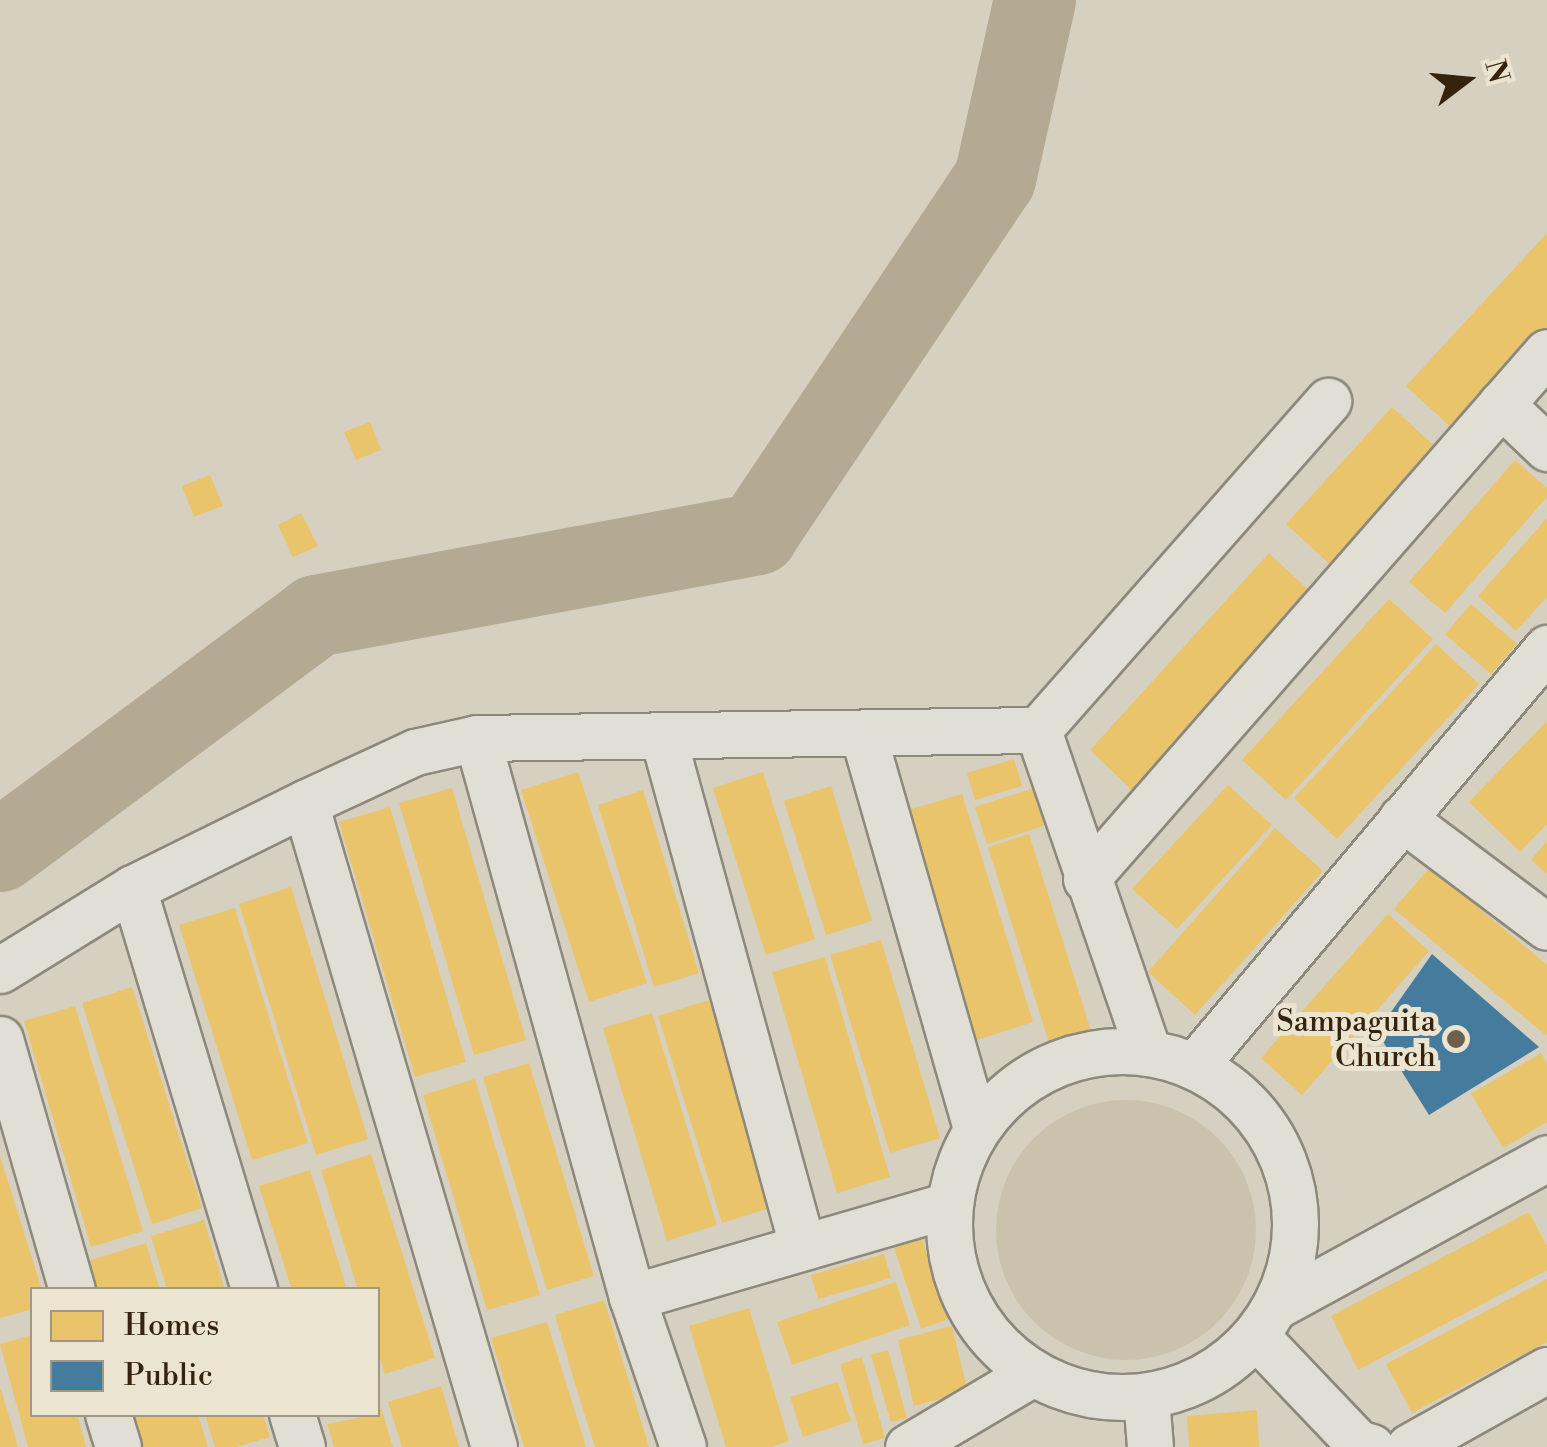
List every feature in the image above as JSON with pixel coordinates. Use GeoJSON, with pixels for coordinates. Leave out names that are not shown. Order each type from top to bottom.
{"type":"FeatureCollection","features":[{"type":"Feature","properties":{"kind":"street"},"geometry":{"type":"LineString","coordinates":[[1086,879],[1547,352]]}},
{"type":"Feature","properties":{"kind":"street"},"geometry":{"type":"LineString","coordinates":[[0,970],[134,888],[415,752],[476,738],[1038,730],[1328,400]]}},
{"type":"Feature","properties":{"kind":"street"},"geometry":{"type":"LineString","coordinates":[[1501,404],[1547,448]]}},
{"type":"Feature","properties":{"kind":"street"},"geometry":{"type":"LineString","coordinates":[[1194,1065],[1402,818],[1544,658]]}},
{"type":"Feature","properties":{"kind":"street"},"geometry":{"type":"LineString","coordinates":[[1038,730],[1148,1051]]}},
{"type":"Feature","properties":{"kind":"street"},"geometry":{"type":"LineString","coordinates":[[863,734],[976,1129]]}},
{"type":"Feature","properties":{"kind":"street"},"geometry":{"type":"LineString","coordinates":[[663,737],[802,1245]]}},
{"type":"Feature","properties":{"kind":"street"},"geometry":{"type":"LineString","coordinates":[[476,738],[632,1297],[683,1447]]}},
{"type":"Feature","properties":{"kind":"street"},"geometry":{"type":"LineString","coordinates":[[305,804],[494,1447]]}},
{"type":"Feature","properties":{"kind":"street"},"geometry":{"type":"LineString","coordinates":[[1402,818],[1547,927]]}},
{"type":"Feature","properties":{"kind":"street"},"geometry":{"type":"LineString","coordinates":[[134,888],[253,1287]]}},
{"type":"Feature","properties":{"kind":"street"},"geometry":{"type":"LineString","coordinates":[[0,1039],[71,1287]]}},
{"type":"Feature","properties":{"kind":"street"},"geometry":{"type":"LineString","coordinates":[[1266,1321],[1294,1252],[1294,1196],[1275,1142],[1241,1096],[1194,1065],[1148,1051],[1098,1051],[1050,1064],[1008,1091],[976,1129],[958,1166],[949,1205],[955,1271],[984,1329],[1032,1373],[1088,1394],[1146,1397],[1188,1386],[1212,1372],[1266,1321],[1547,1158]]}},
{"type":"Feature","properties":{"kind":"street"},"geometry":{"type":"LineString","coordinates":[[632,1297],[949,1205]]}},
{"type":"Feature","properties":{"kind":"street"},"geometry":{"type":"LineString","coordinates":[[1266,1321],[1358,1442],[1371,1447]]}},
{"type":"Feature","properties":{"kind":"street"},"geometry":{"type":"LineString","coordinates":[[1410,1447],[1547,1370]]}},
{"type":"Feature","properties":{"kind":"street"},"geometry":{"type":"LineString","coordinates":[[908,1447],[952,1435],[1032,1373]]}},
{"type":"Feature","properties":{"kind":"street"},"geometry":{"type":"LineString","coordinates":[[1146,1397],[1150,1447]]}},
{"type":"Feature","properties":{"kind":"street"},"geometry":{"type":"LineString","coordinates":[[109,1417],[118,1447]]}},
{"type":"Feature","properties":{"kind":"street"},"geometry":{"type":"LineString","coordinates":[[293,1417],[302,1447]]}},
{"type":"Feature","properties":{"kind":"shaded area"},"geometry":{"type":"Polygon","coordinates":[[[1126,1100],[1176,1110],[1218,1138],[1246,1180],[1256,1230],[1246,1280],[1218,1322],[1176,1350],[1126,1360],[1076,1350],[1034,1322],[1006,1280],[996,1230],[1006,1180],[1034,1138],[1076,1110],[1126,1100]]]}},
{"type":"Feature","properties":{"kind":"building: Homes"},"geometry":{"type":"Polygon","coordinates":[[[1547,233],[1547,333],[1456,432],[1406,386],[1547,233]]]}},
{"type":"Feature","properties":{"kind":"building: Homes"},"geometry":{"type":"Polygon","coordinates":[[[1392,407],[1442,453],[1336,570],[1286,524],[1392,407]]]}},
{"type":"Feature","properties":{"kind":"building: Homes"},"geometry":{"type":"Polygon","coordinates":[[[370,422],[381,450],[356,460],[344,432],[370,422]]]}},
{"type":"Feature","properties":{"kind":"building: Homes"},"geometry":{"type":"Polygon","coordinates":[[[1515,460],[1547,488],[1547,497],[1445,613],[1409,582],[1515,460]]]}},
{"type":"Feature","properties":{"kind":"building: Homes"},"geometry":{"type":"Polygon","coordinates":[[[210,475],[223,506],[194,517],[182,486],[210,475]]]}},
{"type":"Feature","properties":{"kind":"building: Homes"},"geometry":{"type":"Polygon","coordinates":[[[301,513],[318,546],[293,557],[278,525],[301,513]]]}},
{"type":"Feature","properties":{"kind":"building: Homes"},"geometry":{"type":"Polygon","coordinates":[[[1547,518],[1547,597],[1516,631],[1478,596],[1547,518]]]}},
{"type":"Feature","properties":{"kind":"building: Homes"},"geometry":{"type":"Polygon","coordinates":[[[1269,553],[1317,598],[1137,795],[1090,750],[1269,553]]]}},
{"type":"Feature","properties":{"kind":"building: Homes"},"geometry":{"type":"Polygon","coordinates":[[[1389,599],[1433,639],[1286,800],[1242,760],[1389,599]]]}},
{"type":"Feature","properties":{"kind":"building: Homes"},"geometry":{"type":"Polygon","coordinates":[[[1471,604],[1517,644],[1491,674],[1445,634],[1471,604]]]}},
{"type":"Feature","properties":{"kind":"building: Homes"},"geometry":{"type":"Polygon","coordinates":[[[1436,644],[1479,684],[1337,839],[1294,798],[1436,644]]]}},
{"type":"Feature","properties":{"kind":"building: Homes"},"geometry":{"type":"Polygon","coordinates":[[[1547,721],[1547,824],[1520,852],[1469,802],[1547,721]]]}},
{"type":"Feature","properties":{"kind":"building: Homes"},"geometry":{"type":"Polygon","coordinates":[[[1014,759],[1022,786],[975,800],[967,773],[1014,759]]]}},
{"type":"Feature","properties":{"kind":"building: Homes"},"geometry":{"type":"Polygon","coordinates":[[[578,772],[647,983],[589,1002],[521,790],[578,772]]]}},
{"type":"Feature","properties":{"kind":"building: Homes"},"geometry":{"type":"Polygon","coordinates":[[[763,772],[815,939],[766,955],[713,788],[763,772]]]}},
{"type":"Feature","properties":{"kind":"building: Homes"},"geometry":{"type":"Polygon","coordinates":[[[1228,785],[1272,825],[1177,929],[1132,889],[1228,785]]]}},
{"type":"Feature","properties":{"kind":"building: Homes"},"geometry":{"type":"Polygon","coordinates":[[[831,786],[872,921],[826,935],[784,801],[831,786]]]}},
{"type":"Feature","properties":{"kind":"building: Homes"},"geometry":{"type":"Polygon","coordinates":[[[1040,786],[1052,823],[987,844],[975,807],[1040,786]]]}},
{"type":"Feature","properties":{"kind":"building: Homes"},"geometry":{"type":"Polygon","coordinates":[[[452,788],[526,1040],[474,1055],[399,803],[452,788]]]}},
{"type":"Feature","properties":{"kind":"building: Homes"},"geometry":{"type":"Polygon","coordinates":[[[643,790],[699,973],[654,987],[598,805],[643,790]]]}},
{"type":"Feature","properties":{"kind":"building: Homes"},"geometry":{"type":"Polygon","coordinates":[[[962,794],[1033,1022],[970,1042],[899,813],[962,794]]]}},
{"type":"Feature","properties":{"kind":"building: Homes"},"geometry":{"type":"Polygon","coordinates":[[[390,807],[466,1062],[415,1077],[339,822],[390,807]]]}},
{"type":"Feature","properties":{"kind":"building: Homes"},"geometry":{"type":"Polygon","coordinates":[[[1275,828],[1323,871],[1195,1015],[1148,972],[1275,828]]]}},
{"type":"Feature","properties":{"kind":"building: Homes"},"geometry":{"type":"Polygon","coordinates":[[[1029,834],[1094,1040],[1052,1053],[988,847],[1029,834]]]}},
{"type":"Feature","properties":{"kind":"building: Homes"},"geometry":{"type":"Polygon","coordinates":[[[1547,841],[1547,874],[1531,860],[1547,841]]]}},
{"type":"Feature","properties":{"kind":"building: Homes"},"geometry":{"type":"Polygon","coordinates":[[[1430,867],[1547,965],[1547,1036],[1394,909],[1430,867]]]}},
{"type":"Feature","properties":{"kind":"building: Homes"},"geometry":{"type":"Polygon","coordinates":[[[291,887],[368,1139],[316,1155],[239,904],[291,887]]]}},
{"type":"Feature","properties":{"kind":"building: Homes"},"geometry":{"type":"Polygon","coordinates":[[[235,908],[308,1143],[252,1160],[179,925],[235,908]]]}},
{"type":"Feature","properties":{"kind":"building: Homes"},"geometry":{"type":"Polygon","coordinates":[[[1388,914],[1429,951],[1302,1095],[1261,1058],[1388,914]]]}},
{"type":"Feature","properties":{"kind":"building: Homes"},"geometry":{"type":"Polygon","coordinates":[[[881,940],[940,1138],[890,1153],[830,955],[881,940]]]}},
{"type":"Feature","properties":{"kind":"building: Homes"},"geometry":{"type":"Polygon","coordinates":[[[825,957],[890,1177],[837,1193],[772,972],[825,957]]]}},
{"type":"Feature","properties":{"kind":"building: Homes"},"geometry":{"type":"Polygon","coordinates":[[[132,987],[202,1208],[152,1224],[82,1003],[132,987]]]}},
{"type":"Feature","properties":{"kind":"building: Homes"},"geometry":{"type":"Polygon","coordinates":[[[709,1000],[773,1207],[722,1223],[658,1016],[709,1000]]]}},
{"type":"Feature","properties":{"kind":"building: Homes"},"geometry":{"type":"Polygon","coordinates":[[[75,1006],[143,1231],[91,1247],[24,1021],[75,1006]]]}},
{"type":"Feature","properties":{"kind":"building: Homes"},"geometry":{"type":"Polygon","coordinates":[[[652,1013],[717,1225],[667,1241],[603,1028],[652,1013]]]}},
{"type":"Feature","properties":{"kind":"building: Homes"},"geometry":{"type":"Polygon","coordinates":[[[1541,1053],[1547,1063],[1547,1122],[1503,1148],[1471,1094],[1541,1053]]]}},
{"type":"Feature","properties":{"kind":"building: Homes"},"geometry":{"type":"Polygon","coordinates":[[[529,1063],[594,1276],[547,1290],[483,1077],[529,1063]]]}},
{"type":"Feature","properties":{"kind":"building: Homes"},"geometry":{"type":"Polygon","coordinates":[[[475,1079],[540,1295],[487,1310],[423,1095],[475,1079]]]}},
{"type":"Feature","properties":{"kind":"building: Homes"},"geometry":{"type":"Polygon","coordinates":[[[371,1154],[435,1358],[385,1374],[380,1358],[380,1287],[357,1287],[321,1170],[371,1154]]]}},
{"type":"Feature","properties":{"kind":"building: Homes"},"geometry":{"type":"Polygon","coordinates":[[[0,1156],[41,1287],[30,1287],[30,1310],[0,1318],[0,1156]]]}},
{"type":"Feature","properties":{"kind":"building: Homes"},"geometry":{"type":"Polygon","coordinates":[[[310,1170],[346,1287],[291,1287],[259,1186],[310,1170]]]}},
{"type":"Feature","properties":{"kind":"building: Homes"},"geometry":{"type":"Polygon","coordinates":[[[1529,1212],[1547,1246],[1547,1270],[1358,1370],[1331,1316],[1529,1212]]]}},
{"type":"Feature","properties":{"kind":"building: Homes"},"geometry":{"type":"Polygon","coordinates":[[[204,1220],[224,1287],[166,1287],[151,1236],[204,1220]]]}},
{"type":"Feature","properties":{"kind":"building: Homes"},"geometry":{"type":"Polygon","coordinates":[[[922,1239],[949,1319],[921,1329],[894,1248],[922,1239]]]}},
{"type":"Feature","properties":{"kind":"building: Homes"},"geometry":{"type":"Polygon","coordinates":[[[146,1243],[159,1287],[95,1287],[88,1261],[146,1243]]]}},
{"type":"Feature","properties":{"kind":"building: Homes"},"geometry":{"type":"Polygon","coordinates":[[[884,1254],[891,1278],[818,1299],[811,1275],[884,1254]]]}},
{"type":"Feature","properties":{"kind":"building: Homes"},"geometry":{"type":"Polygon","coordinates":[[[1547,1279],[1547,1342],[1412,1413],[1386,1364],[1547,1279]]]}},
{"type":"Feature","properties":{"kind":"building: Homes"},"geometry":{"type":"Polygon","coordinates":[[[896,1282],[910,1325],[792,1365],[777,1322],[896,1282]]]}},
{"type":"Feature","properties":{"kind":"building: Homes"},"geometry":{"type":"Polygon","coordinates":[[[604,1300],[649,1447],[595,1447],[578,1394],[555,1315],[604,1300]]]}},
{"type":"Feature","properties":{"kind":"building: Homes"},"geometry":{"type":"Polygon","coordinates":[[[749,1308],[789,1441],[771,1447],[726,1447],[689,1326],[749,1308]]]}},
{"type":"Feature","properties":{"kind":"building: Homes"},"geometry":{"type":"Polygon","coordinates":[[[547,1322],[586,1447],[524,1447],[491,1338],[547,1322]]]}},
{"type":"Feature","properties":{"kind":"building: Homes"},"geometry":{"type":"Polygon","coordinates":[[[952,1326],[968,1392],[914,1406],[898,1340],[952,1326]]]}},
{"type":"Feature","properties":{"kind":"building: Homes"},"geometry":{"type":"Polygon","coordinates":[[[30,1336],[30,1417],[78,1417],[86,1447],[28,1447],[0,1344],[30,1336]]]}},
{"type":"Feature","properties":{"kind":"building: Homes"},"geometry":{"type":"Polygon","coordinates":[[[888,1350],[907,1418],[891,1422],[871,1355],[888,1350]]]}},
{"type":"Feature","properties":{"kind":"building: Homes"},"geometry":{"type":"Polygon","coordinates":[[[862,1357],[885,1438],[863,1444],[840,1364],[862,1357]]]}},
{"type":"Feature","properties":{"kind":"building: Homes"},"geometry":{"type":"Polygon","coordinates":[[[838,1382],[851,1421],[803,1437],[790,1397],[838,1382]]]}},
{"type":"Feature","properties":{"kind":"building: Homes"},"geometry":{"type":"Polygon","coordinates":[[[441,1386],[459,1447],[402,1447],[388,1402],[441,1386]]]}},
{"type":"Feature","properties":{"kind":"building: Homes"},"geometry":{"type":"Polygon","coordinates":[[[1,1389],[18,1447],[0,1447],[1,1389]]]}},
{"type":"Feature","properties":{"kind":"building: Homes"},"geometry":{"type":"Polygon","coordinates":[[[380,1410],[393,1447],[334,1447],[327,1424],[380,1417],[380,1410]]]}},
{"type":"Feature","properties":{"kind":"building: Homes"},"geometry":{"type":"Polygon","coordinates":[[[1257,1410],[1259,1447],[1189,1447],[1187,1416],[1257,1410]]]}},
{"type":"Feature","properties":{"kind":"building: Homes"},"geometry":{"type":"Polygon","coordinates":[[[135,1417],[199,1417],[208,1447],[143,1447],[135,1417]]]}},
{"type":"Feature","properties":{"kind":"building: Homes"},"geometry":{"type":"Polygon","coordinates":[[[206,1417],[264,1417],[270,1437],[236,1447],[215,1447],[206,1417]]]}},
{"type":"Feature","properties":{"kind":"building: Public","name":"Sampaguita Church"},"geometry":{"type":"Polygon","coordinates":[[[1432,954],[1539,1047],[1429,1115],[1377,1032],[1432,954]]]}},
{"type":"Feature","properties":{"kind":"waterway"},"geometry":{"type":"LineString","coordinates":[[0,851],[316,616],[757,534],[995,179],[1035,0]]}},
{"type":"Feature","properties":{"kind":"place","name":"Sampaguita Church"},"geometry":{"type":"Point","coordinates":[1456,1039]}}]}
